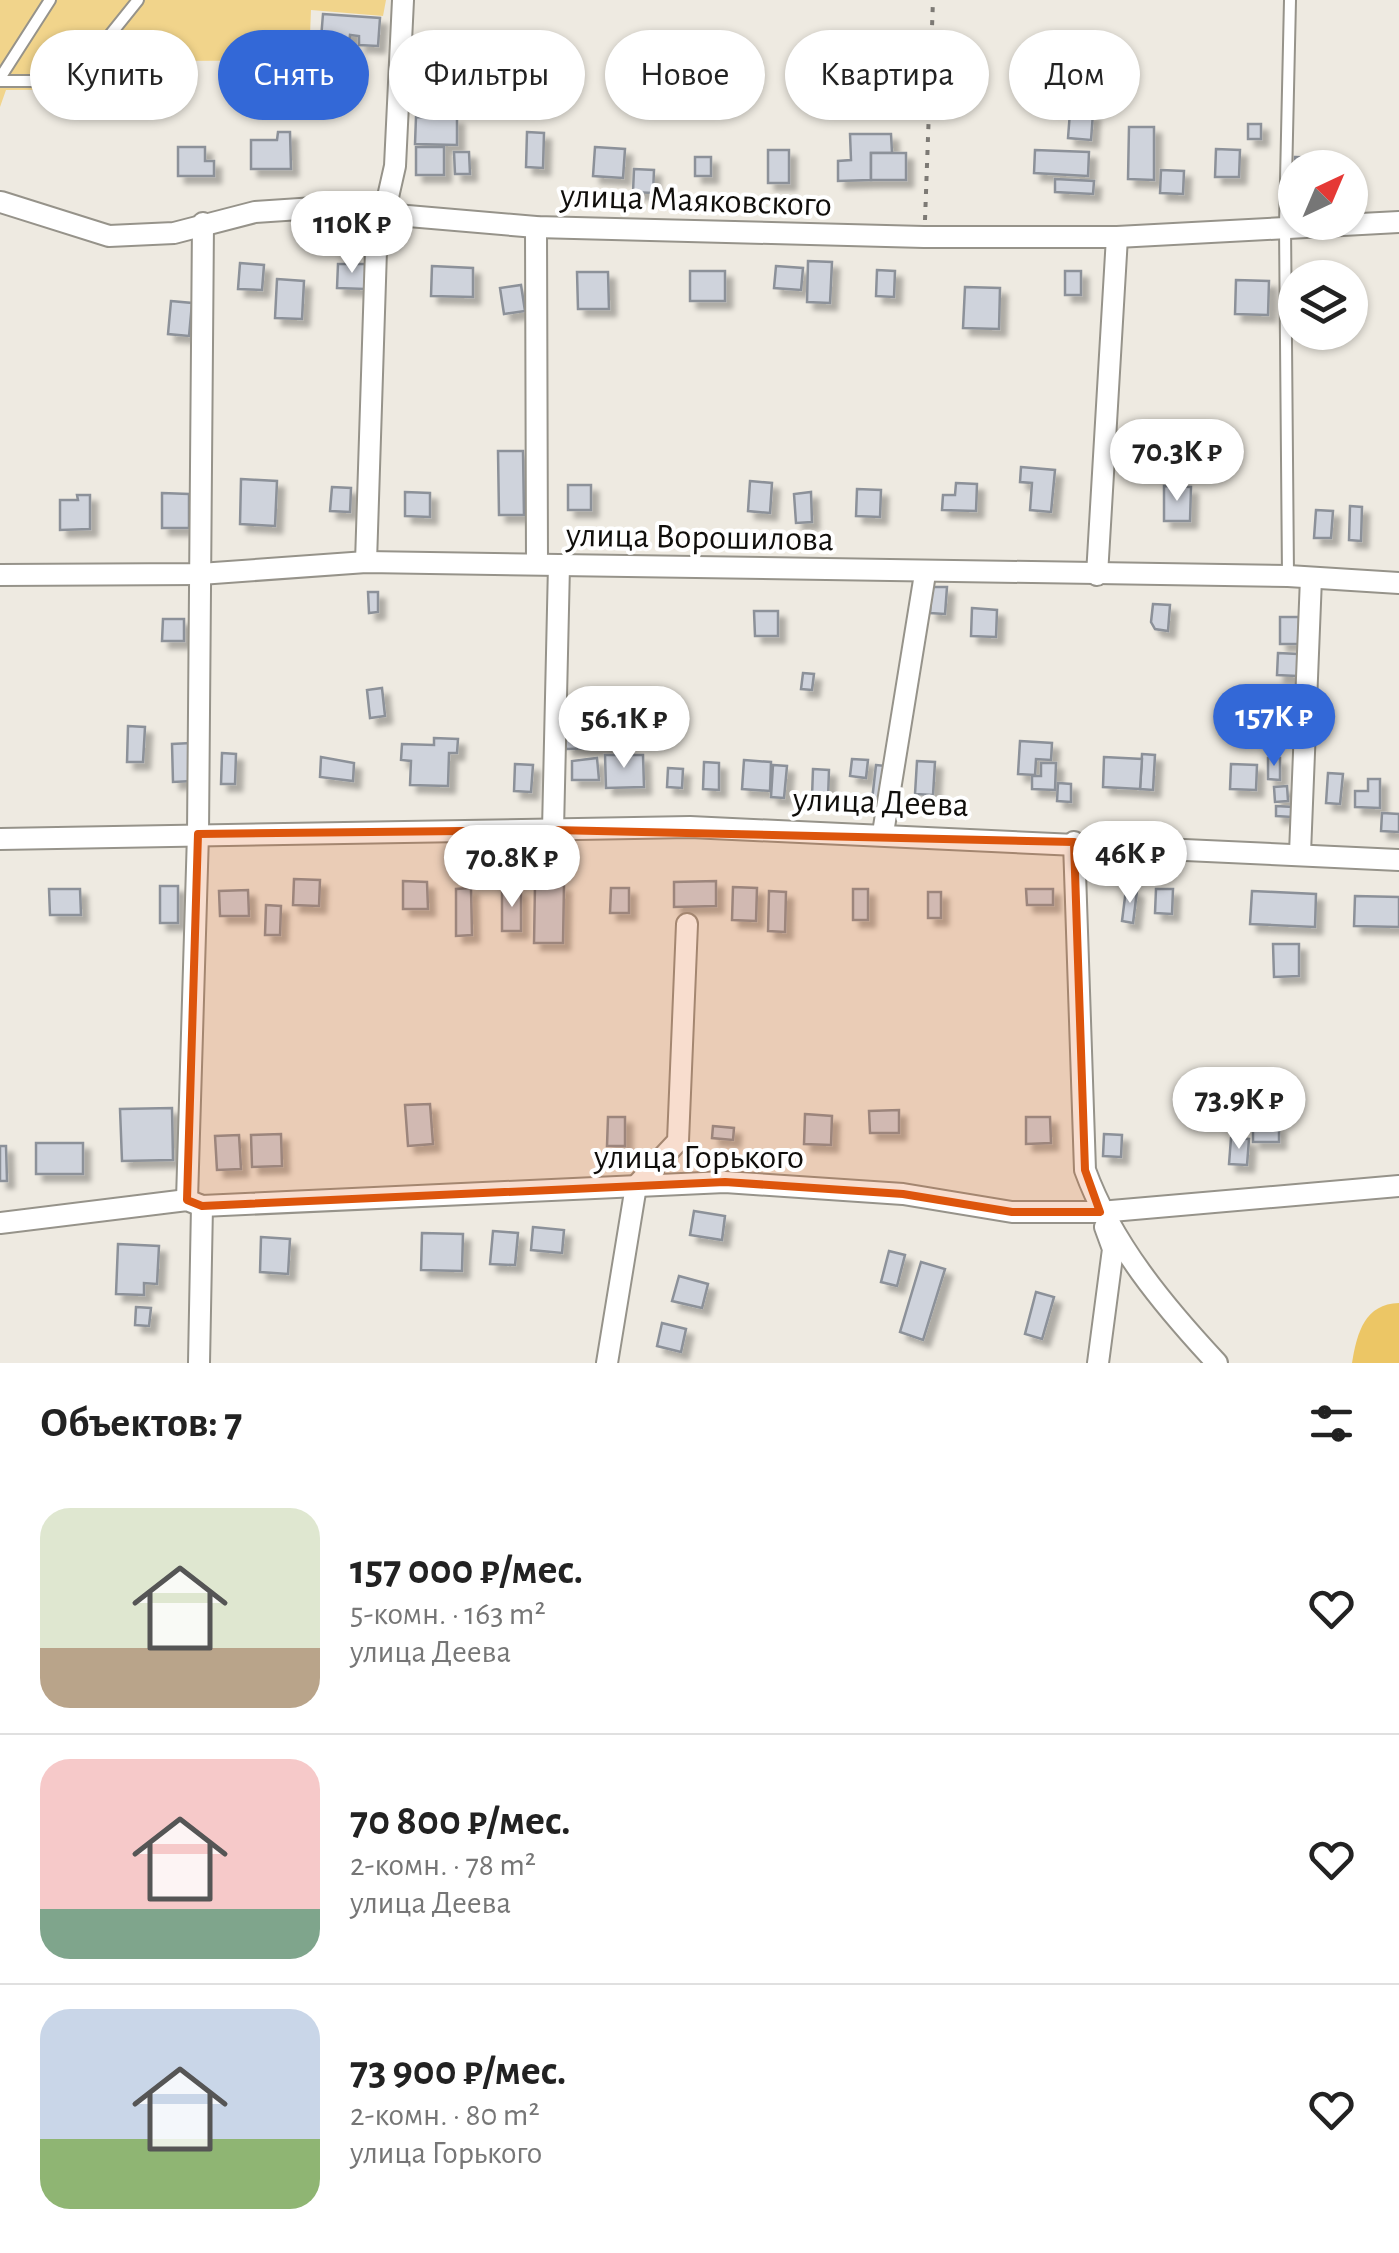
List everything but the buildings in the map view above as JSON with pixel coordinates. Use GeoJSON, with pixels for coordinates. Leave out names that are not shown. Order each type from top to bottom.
{"type":"FeatureCollection","features":[{"type":"Feature","properties":{"kind":"street"},"geometry":{"type":"LineString","coordinates":[[366,562],[376,250],[388,212],[404,0]]}},
{"type":"Feature","properties":{"kind":"street","name":"улица Маяковского"},"geometry":{"type":"LineString","coordinates":[[0,201],[46,220],[109,236],[174,233],[254,212],[315,208],[536,227],[924,237],[1117,237],[1278,226]]}},
{"type":"Feature","properties":{"kind":"street","name":"улица Маяковского"},"geometry":{"type":"LineString","coordinates":[[1368,223],[1399,222]]}},
{"type":"Feature","properties":{"kind":"street"},"geometry":{"type":"LineString","coordinates":[[198,1363],[194,1203],[202,223]]}},
{"type":"Feature","properties":{"kind":"street"},"geometry":{"type":"LineString","coordinates":[[536,227],[536,564]]}},
{"type":"Feature","properties":{"kind":"street"},"geometry":{"type":"LineString","coordinates":[[1097,575],[1117,237]]}},
{"type":"Feature","properties":{"kind":"street","name":"улица Ворошилова"},"geometry":{"type":"LineString","coordinates":[[0,575],[200,574],[366,562],[925,574],[1288,576],[1399,583]]}},
{"type":"Feature","properties":{"kind":"street"},"geometry":{"type":"LineString","coordinates":[[553,830],[559,565]]}},
{"type":"Feature","properties":{"kind":"street"},"geometry":{"type":"LineString","coordinates":[[883,833],[925,574]]}},
{"type":"Feature","properties":{"kind":"street"},"geometry":{"type":"LineString","coordinates":[[1300,853],[1310,578]]}},
{"type":"Feature","properties":{"kind":"street","name":"улица Деева"},"geometry":{"type":"LineString","coordinates":[[0,839],[690,826],[1399,860]]}},
{"type":"Feature","properties":{"kind":"street"},"geometry":{"type":"LineString","coordinates":[[1074,842],[1085,1170],[1112,1248],[1098,1363]]}},
{"type":"Feature","properties":{"kind":"street"},"geometry":{"type":"LineString","coordinates":[[607,1363],[636,1186],[678,1141],[687,924]]}},
{"type":"Feature","properties":{"kind":"street","name":"улица Горького"},"geometry":{"type":"LineString","coordinates":[[0,1223],[194,1203],[726,1182],[903,1194],[1012,1212],[1100,1212],[1399,1186]]}},
{"type":"Feature","properties":{"kind":"street"},"geometry":{"type":"LineString","coordinates":[[1100,1212],[1168,1310],[1217,1363]]}},
{"type":"Feature","properties":{"kind":"lane"},"geometry":{"type":"LineString","coordinates":[[0,80],[50,0]]}},
{"type":"Feature","properties":{"kind":"lane"},"geometry":{"type":"LineString","coordinates":[[0,80],[74,81],[138,0]]}},
{"type":"Feature","properties":{"kind":"lane"},"geometry":{"type":"LineString","coordinates":[[1287,150],[1290,0]]}},
{"type":"Feature","properties":{"kind":"lane"},"geometry":{"type":"LineString","coordinates":[[1285,240],[1288,576]]}},
{"type":"Feature","properties":{"kind":"path"},"geometry":{"type":"LineString","coordinates":[[924,237],[933,0]]}},
{"type":"Feature","properties":{"kind":"highlighted area"},"geometry":{"type":"Polygon","coordinates":[[[553,830],[1074,842],[1085,1170],[1100,1212],[1012,1212],[903,1194],[725,1182],[202,1206],[187,1200],[198,834],[553,830]]]}},
{"type":"Feature","properties":{"kind":"shaded area"},"geometry":{"type":"Polygon","coordinates":[[[0,0],[386,0],[383,16],[311,10],[310,30],[218,30],[218,61],[198,61],[198,30],[30,30],[30,90],[6,90],[0,107],[0,0]]]}},
{"type":"Feature","properties":{"kind":"shaded area"},"geometry":{"type":"Polygon","coordinates":[[[1399,1303],[1399,1363],[1352,1363],[1357,1341],[1371,1314],[1378,1308],[1399,1303]]]}}]}
